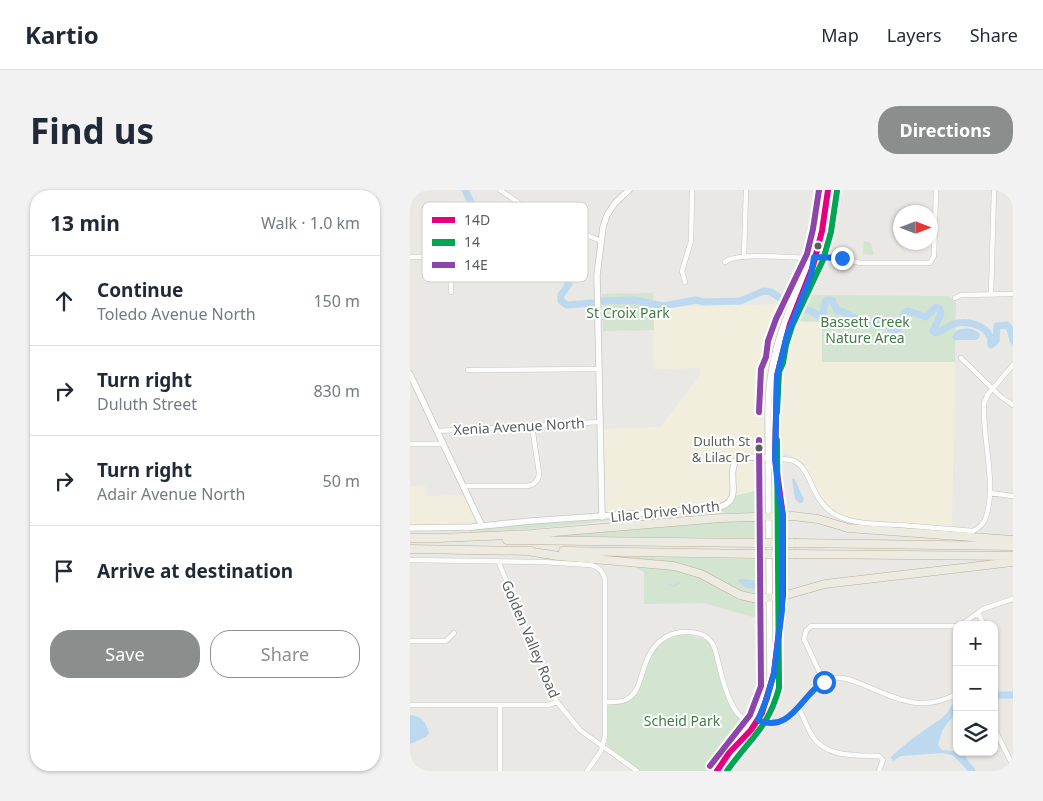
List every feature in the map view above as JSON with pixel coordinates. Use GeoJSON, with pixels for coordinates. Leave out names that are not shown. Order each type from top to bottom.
{"type":"FeatureCollection","features":[{"type":"Feature","properties":{"kind":"highway"},"geometry":{"type":"LineString","coordinates":[[439,538],[783,516],[809,517],[848,528],[1013,540]]}},
{"type":"Feature","properties":{"kind":"highway"},"geometry":{"type":"LineString","coordinates":[[410,538],[1013,546]]}},
{"type":"Feature","properties":{"kind":"highway"},"geometry":{"type":"LineString","coordinates":[[410,549],[1013,556]]}},
{"type":"Feature","properties":{"kind":"highway"},"geometry":{"type":"LineString","coordinates":[[527,551],[558,556],[674,566],[700,574],[740,595],[758,599],[783,596],[825,584],[1013,562]]}},
{"type":"Feature","properties":{"kind":"street"},"geometry":{"type":"LineString","coordinates":[[500,190],[517,202]]}},
{"type":"Feature","properties":{"kind":"street"},"geometry":{"type":"LineString","coordinates":[[602,517],[597,294],[601,241],[607,216],[615,204],[629,190]]}},
{"type":"Feature","properties":{"kind":"street"},"geometry":{"type":"LineString","coordinates":[[685,282],[682,271],[691,241],[692,190]]}},
{"type":"Feature","properties":{"kind":"street"},"geometry":{"type":"LineString","coordinates":[[744,257],[746,190]]}},
{"type":"Feature","properties":{"kind":"street"},"geometry":{"type":"LineString","coordinates":[[717,771],[729,753],[758,720],[770,687],[775,664],[783,596],[783,516],[775,458],[777,376],[787,335],[811,275],[822,231],[828,190]]}},
{"type":"Feature","properties":{"kind":"street"},"geometry":{"type":"LineString","coordinates":[[725,262],[728,259],[744,257],[814,257],[842,258],[860,263],[927,264],[932,262],[934,256],[936,190]]}},
{"type":"Feature","properties":{"kind":"street"},"geometry":{"type":"LineString","coordinates":[[991,294],[994,190]]}},
{"type":"Feature","properties":{"kind":"street"},"geometry":{"type":"LineString","coordinates":[[588,236],[601,241]]}},
{"type":"Feature","properties":{"kind":"street"},"geometry":{"type":"LineString","coordinates":[[770,687],[768,397],[770,370],[775,360],[777,343],[784,322],[814,257]]}},
{"type":"Feature","properties":{"kind":"street"},"geometry":{"type":"LineString","coordinates":[[451,282],[451,292]]}},
{"type":"Feature","properties":{"kind":"street"},"geometry":{"type":"LineString","coordinates":[[955,298],[961,295],[1013,294]]}},
{"type":"Feature","properties":{"kind":"street"},"geometry":{"type":"LineString","coordinates":[[961,358],[992,389],[1013,405]]}},
{"type":"Feature","properties":{"kind":"street"},"geometry":{"type":"LineString","coordinates":[[1013,365],[985,398],[983,408],[990,493],[1013,496]]}},
{"type":"Feature","properties":{"kind":"street"},"geometry":{"type":"LineString","coordinates":[[468,370],[599,369]]}},
{"type":"Feature","properties":{"kind":"street"},"geometry":{"type":"LineString","coordinates":[[410,374],[482,526]]}},
{"type":"Feature","properties":{"kind":"street","name":"Xenia Avenue North"},"geometry":{"type":"LineString","coordinates":[[438,430],[600,422]]}},
{"type":"Feature","properties":{"kind":"street"},"geometry":{"type":"LineString","coordinates":[[463,486],[527,486],[534,483],[539,477],[539,473],[532,426]]}},
{"type":"Feature","properties":{"kind":"street"},"geometry":{"type":"LineString","coordinates":[[410,444],[444,444]]}},
{"type":"Feature","properties":{"kind":"street","name":"Lilac Drive North"},"geometry":{"type":"LineString","coordinates":[[410,528],[482,526],[716,508],[728,504],[732,496],[734,464],[737,459],[746,457],[786,459],[798,464],[805,472],[820,502],[831,512],[844,518],[865,523],[973,531],[979,528],[986,518],[990,493]]}},
{"type":"Feature","properties":{"kind":"street"},"geometry":{"type":"LineString","coordinates":[[410,560],[587,565],[600,569],[605,578],[605,736],[602,746],[587,771]]}},
{"type":"Feature","properties":{"kind":"street","name":"Golden Valley Road"},"geometry":{"type":"LineString","coordinates":[[498,561],[557,702],[580,730],[637,771]]}},
{"type":"Feature","properties":{"kind":"street"},"geometry":{"type":"LineString","coordinates":[[967,621],[990,606],[1013,599]]}},
{"type":"Feature","properties":{"kind":"street"},"geometry":{"type":"LineString","coordinates":[[978,613],[982,621]]}},
{"type":"Feature","properties":{"kind":"street"},"geometry":{"type":"LineString","coordinates":[[824,682],[804,639],[808,628],[815,626],[953,626]]}},
{"type":"Feature","properties":{"kind":"street"},"geometry":{"type":"LineString","coordinates":[[605,702],[620,702],[633,696],[638,688],[649,654],[661,640],[678,632],[694,633],[707,638],[713,644],[722,677],[734,708],[739,715],[754,726]]}},
{"type":"Feature","properties":{"kind":"street"},"geometry":{"type":"LineString","coordinates":[[410,641],[446,641],[454,633]]}},
{"type":"Feature","properties":{"kind":"street"},"geometry":{"type":"LineString","coordinates":[[758,720],[768,723],[782,720],[798,709],[815,688],[834,678],[848,679],[896,698],[916,703],[937,702],[953,696]]}},
{"type":"Feature","properties":{"kind":"street"},"geometry":{"type":"LineString","coordinates":[[410,705],[548,705],[557,702]]}},
{"type":"Feature","properties":{"kind":"street"},"geometry":{"type":"LineString","coordinates":[[500,705],[500,771]]}},
{"type":"Feature","properties":{"kind":"street"},"geometry":{"type":"LineString","coordinates":[[798,709],[812,735],[821,746],[848,755],[879,756],[883,760],[879,771]]}},
{"type":"Feature","properties":{"kind":"street"},"geometry":{"type":"LineString","coordinates":[[998,736],[1013,766]]}},
{"type":"Feature","properties":{"kind":"shaded area"},"geometry":{"type":"Polygon","coordinates":[[[789,304],[777,333],[765,397],[763,489],[729,497],[714,506],[607,513],[605,509],[602,429],[661,427],[700,374],[700,368],[654,369],[653,307],[789,304]]]}},
{"type":"Feature","properties":{"kind":"shaded area"},"geometry":{"type":"Polygon","coordinates":[[[793,321],[822,322],[822,362],[955,362],[952,527],[859,519],[843,515],[830,508],[824,501],[804,464],[791,455],[779,452],[778,393],[781,365],[793,321]]]}},
{"type":"Feature","properties":{"kind":"shaded area"},"geometry":{"type":"Polygon","coordinates":[[[410,486],[425,486],[426,496],[466,495],[474,517],[473,523],[470,526],[410,525],[410,486]]]}},
{"type":"Feature","properties":{"kind":"green space"},"geometry":{"type":"Polygon","coordinates":[[[864,241],[871,243],[874,255],[863,254],[864,241]]]}},
{"type":"Feature","properties":{"kind":"green space","name":"St Croix Park"},"geometry":{"type":"Polygon","coordinates":[[[653,293],[654,330],[603,331],[602,294],[653,293]]]}},
{"type":"Feature","properties":{"kind":"green space","name":"Bassett Creek Nature Area"},"geometry":{"type":"Polygon","coordinates":[[[805,295],[948,296],[956,302],[955,362],[822,362],[822,322],[793,321],[805,295]]]}},
{"type":"Feature","properties":{"kind":"green space"},"geometry":{"type":"Polygon","coordinates":[[[762,489],[762,504],[759,513],[739,515],[722,512],[735,496],[762,489]]]}},
{"type":"Feature","properties":{"kind":"green space"},"geometry":{"type":"Polygon","coordinates":[[[609,519],[557,526],[470,532],[470,530],[534,523],[609,519]]]}},
{"type":"Feature","properties":{"kind":"green space"},"geometry":{"type":"Polygon","coordinates":[[[764,520],[764,538],[552,536],[552,534],[718,521],[764,520]]]}},
{"type":"Feature","properties":{"kind":"green space"},"geometry":{"type":"Polygon","coordinates":[[[618,557],[764,559],[764,592],[763,595],[735,589],[708,576],[618,559],[618,557]],[[743,579],[742,585],[749,589],[758,589],[759,583],[756,579],[743,579]]]}},
{"type":"Feature","properties":{"kind":"green space"},"geometry":{"type":"Polygon","coordinates":[[[631,565],[668,567],[692,573],[738,598],[761,603],[765,612],[753,617],[704,603],[644,604],[644,572],[631,565]]]}},
{"type":"Feature","properties":{"kind":"green space","name":"Scheid Park"},"geometry":{"type":"Polygon","coordinates":[[[679,634],[708,641],[712,647],[719,674],[733,711],[746,724],[747,729],[722,755],[713,771],[640,771],[607,745],[607,707],[632,699],[638,691],[650,659],[658,646],[679,634]]]}},
{"type":"Feature","properties":{"kind":"water"},"geometry":{"type":"Polygon","coordinates":[[[961,329],[975,331],[980,334],[979,338],[976,340],[954,340],[952,337],[956,331],[961,329]]]}},
{"type":"Feature","properties":{"kind":"water"},"geometry":{"type":"Polygon","coordinates":[[[794,478],[804,499],[802,503],[795,499],[792,479],[794,478]]]}},
{"type":"Feature","properties":{"kind":"water"},"geometry":{"type":"Polygon","coordinates":[[[738,580],[758,580],[760,584],[758,589],[744,586],[738,580]]]}},
{"type":"Feature","properties":{"kind":"water"},"geometry":{"type":"Polygon","coordinates":[[[949,714],[952,716],[942,731],[938,745],[942,750],[953,751],[953,756],[942,753],[901,756],[893,761],[891,757],[926,729],[949,714]]]}},
{"type":"Feature","properties":{"kind":"water"},"geometry":{"type":"Polygon","coordinates":[[[410,715],[423,720],[429,733],[426,737],[410,744],[410,715]]]}},
{"type":"Feature","properties":{"kind":"water"},"geometry":{"type":"Polygon","coordinates":[[[953,756],[965,756],[969,766],[964,766],[953,756]]]}},
{"type":"Feature","properties":{"kind":"waterway"},"geometry":{"type":"LineString","coordinates":[[465,190],[471,202]]}},
{"type":"Feature","properties":{"kind":"waterway"},"geometry":{"type":"LineString","coordinates":[[568,282],[569,284],[561,295],[561,301],[567,305],[593,303]]}},
{"type":"Feature","properties":{"kind":"waterway"},"geometry":{"type":"LineString","coordinates":[[602,301],[634,300],[663,306],[696,300],[704,302],[740,301],[764,291],[771,292],[780,298],[788,300]]}},
{"type":"Feature","properties":{"kind":"waterway"},"geometry":{"type":"LineString","coordinates":[[802,309],[811,311],[819,316],[823,314],[825,302],[832,300],[837,310],[863,323],[870,324],[887,320],[890,329],[893,331],[901,326],[905,312],[909,311],[926,317],[936,307],[939,308],[941,314],[933,331],[936,333],[958,323],[974,324],[984,329],[990,338],[991,345],[996,341],[997,326],[1007,325],[1013,341]]}},
{"type":"Feature","properties":{"kind":"waterway"},"geometry":{"type":"LineString","coordinates":[[667,584],[674,586],[679,583]]}},
{"type":"Feature","properties":{"kind":"waterway"},"geometry":{"type":"LineString","coordinates":[[998,695],[1013,695]]}},
{"type":"Feature","properties":{"kind":"waterway"},"geometry":{"type":"LineString","coordinates":[[945,720],[953,710]]}},
{"type":"Feature","properties":{"kind":"waterway"},"geometry":{"type":"LineString","coordinates":[[963,760],[972,771]]}},
{"type":"Feature","properties":{"kind":"transit line","name":"14E"},"geometry":{"type":"LineString","coordinates":[[759,412],[761,369],[766,357],[768,341],[776,319],[807,254],[819,190]]}},
{"type":"Feature","properties":{"kind":"transit line","name":"14D"},"geometry":{"type":"LineString","coordinates":[[717,771],[729,753],[751,730],[762,713],[774,673],[783,596],[783,516],[775,458],[777,376],[790,324],[813,266],[822,231],[828,190]]}},
{"type":"Feature","properties":{"kind":"transit line","name":"14"},"geometry":{"type":"LineString","coordinates":[[777,412],[779,372],[783,363],[786,345],[792,326],[823,260],[831,232],[837,191]]}},
{"type":"Feature","properties":{"kind":"transit line","name":"14E"},"geometry":{"type":"LineString","coordinates":[[710,766],[750,715],[761,686],[759,440]]}},
{"type":"Feature","properties":{"kind":"transit line","name":"14"},"geometry":{"type":"LineString","coordinates":[[727,771],[764,724],[775,702],[779,688],[777,440]]}},
{"type":"Feature","properties":{"kind":"place","name":"Duluth St & Lilac Dr"},"geometry":{"type":"Point","coordinates":[759,448]}},
{"type":"Feature","properties":{"kind":"route"},"geometry":{"type":"LineString","coordinates":[[824,682],[815,688],[798,709],[782,720],[768,723],[758,720],[762,713],[774,673],[783,596],[783,516],[775,458],[777,376],[787,335],[811,275],[814,257],[842,258]]}}]}
